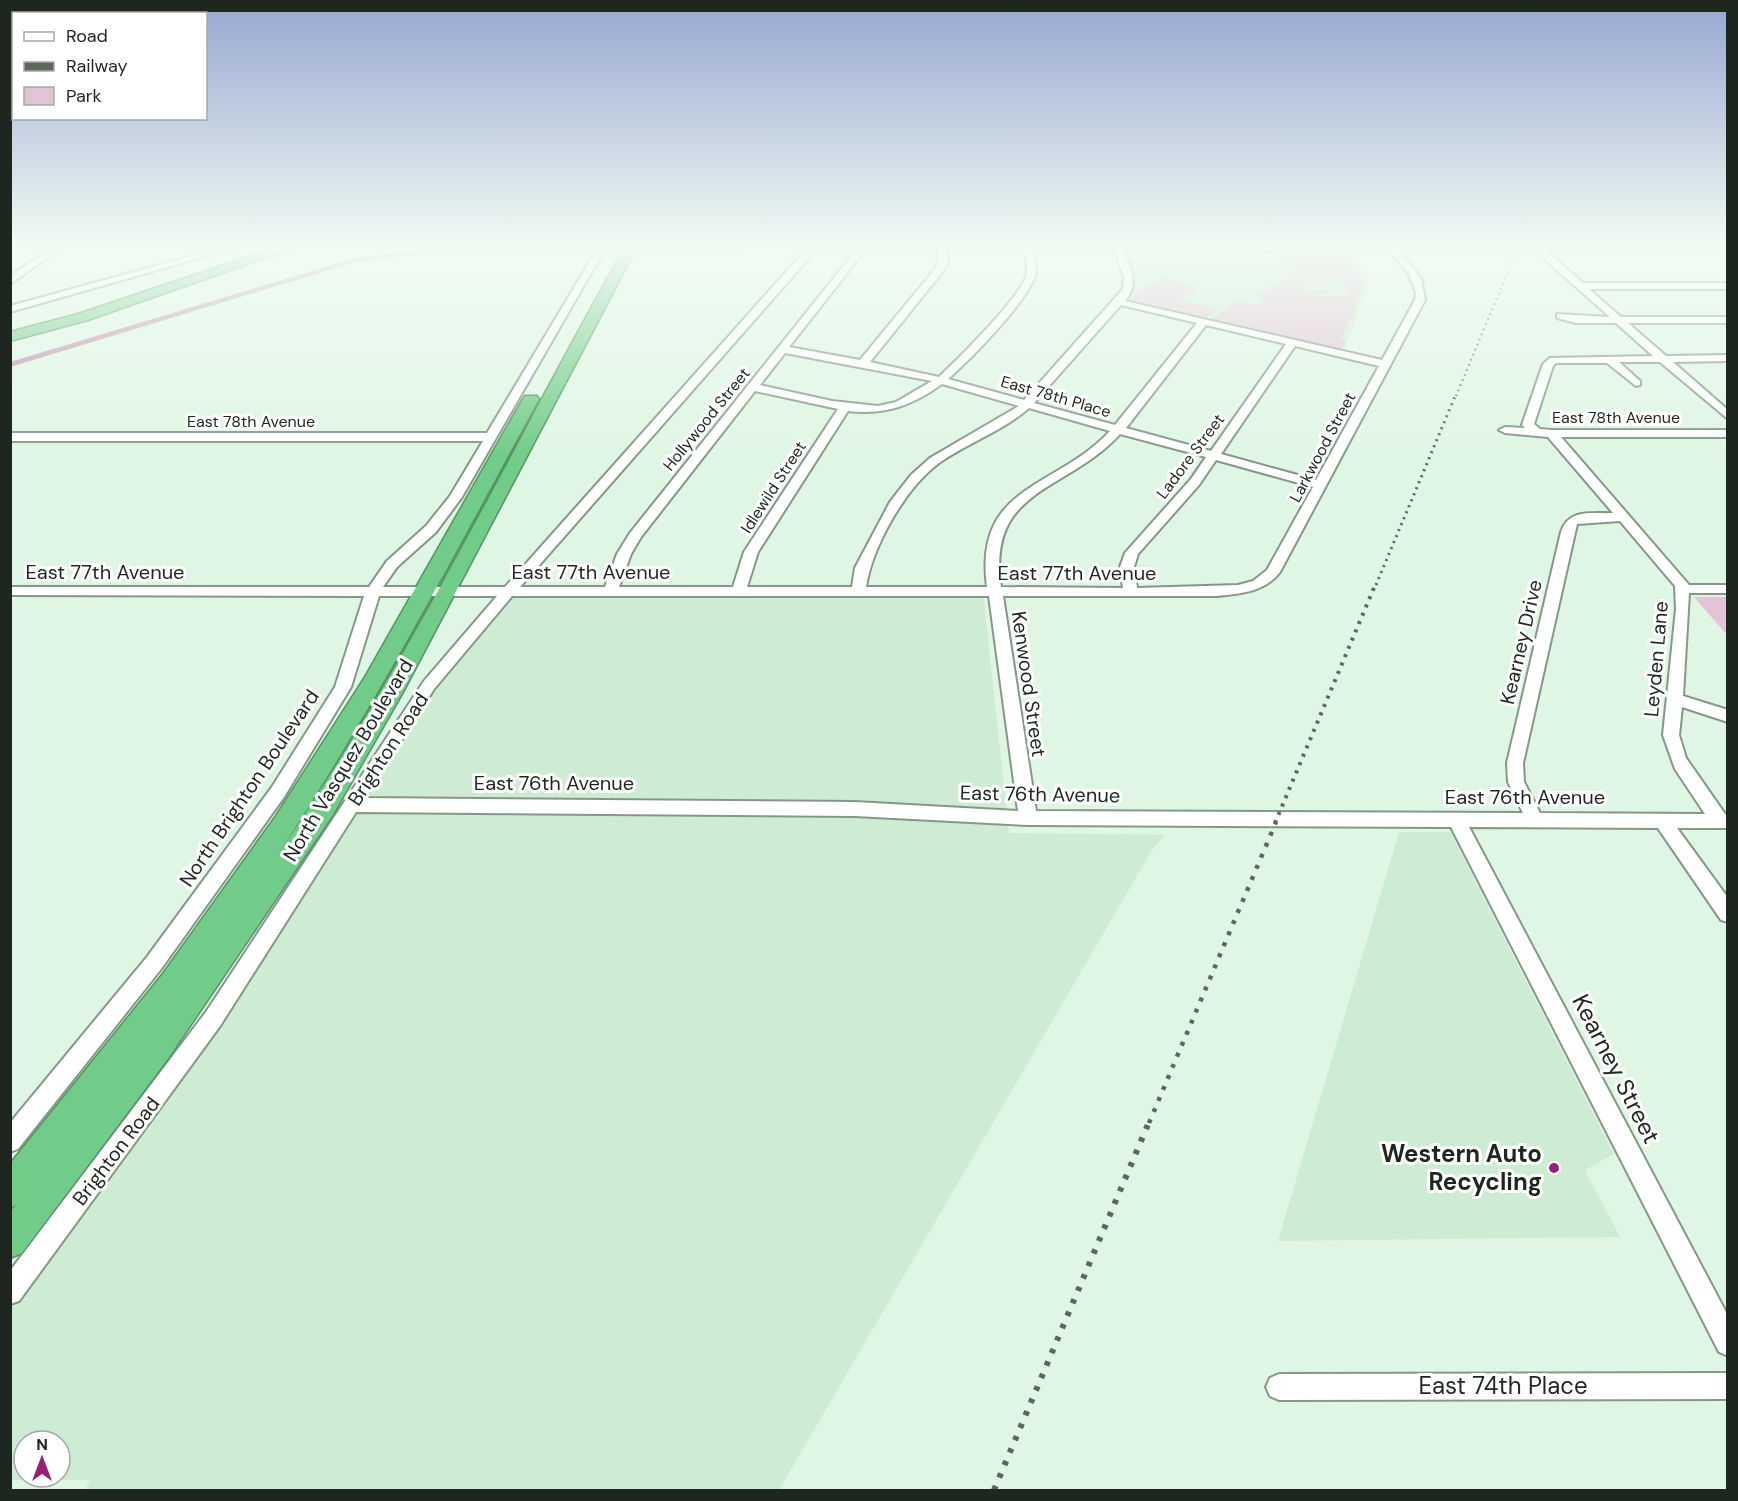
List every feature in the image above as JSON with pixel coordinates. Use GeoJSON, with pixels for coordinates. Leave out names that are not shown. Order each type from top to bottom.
{"type":"FeatureCollection","features":[{"type":"Feature","properties":{"kind":"highway"},"geometry":{"type":"LineString","coordinates":[[10,329],[54,315]]}},
{"type":"Feature","properties":{"kind":"highway"},"geometry":{"type":"LineString","coordinates":[[10,338],[89,315]]}},
{"type":"Feature","properties":{"kind":"highway","name":"North Vasquez Boulevard"},"geometry":{"type":"LineString","coordinates":[[10,1241],[156,1050],[252,915],[363,743],[434,591],[583,315]]}},
{"type":"Feature","properties":{"kind":"highway","name":"North Vasquez Boulevard"},"geometry":{"type":"LineString","coordinates":[[10,1191],[111,1065],[265,852],[322,766],[434,591],[583,315]]}},
{"type":"Feature","properties":{"kind":"street","name":"North Brighton Boulevard"},"geometry":{"type":"LineString","coordinates":[[10,1141],[154,963],[278,792],[343,687],[372,591],[392,564],[432,529],[450,506],[491,437],[574,315]]}},
{"type":"Feature","properties":{"kind":"street","name":"Brighton Road"},"geometry":{"type":"LineString","coordinates":[[10,1292],[213,1019],[429,686],[508,592],[752,315]]}},
{"type":"Feature","properties":{"kind":"street","name":"Hollywood Street"},"geometry":{"type":"LineString","coordinates":[[610,592],[624,554],[635,536],[809,315]]}},
{"type":"Feature","properties":{"kind":"street"},"geometry":{"type":"LineString","coordinates":[[863,363],[902,315]]}},
{"type":"Feature","properties":{"kind":"street"},"geometry":{"type":"LineString","coordinates":[[752,387],[846,405],[887,408],[943,381],[1000,315]]}},
{"type":"Feature","properties":{"kind":"street"},"geometry":{"type":"LineString","coordinates":[[858,592],[862,568],[896,502],[915,478],[934,461],[1014,415],[1026,405],[1107,315]]}},
{"type":"Feature","properties":{"kind":"street"},"geometry":{"type":"LineString","coordinates":[[1177,315],[1385,364]]}},
{"type":"Feature","properties":{"kind":"street","name":"Larkwood Street"},"geometry":{"type":"LineString","coordinates":[[1172,592],[1242,588],[1260,584],[1268,579],[1411,315]]}},
{"type":"Feature","properties":{"kind":"street"},"geometry":{"type":"LineString","coordinates":[[1613,315],[1728,416]]}},
{"type":"Feature","properties":{"kind":"street"},"geometry":{"type":"LineString","coordinates":[[1560,316],[1576,320],[1728,320]]}},
{"type":"Feature","properties":{"kind":"street","name":"Kenwood Street"},"geometry":{"type":"LineString","coordinates":[[1028,818],[995,592],[992,548],[1010,508],[1036,487],[1102,445],[1117,430],[1204,321]]}},
{"type":"Feature","properties":{"kind":"street","name":"Ladore Street"},"geometry":{"type":"LineString","coordinates":[[1131,592],[1127,567],[1132,553],[1195,482],[1293,342]]}},
{"type":"Feature","properties":{"kind":"street","name":"East 78th Place"},"geometry":{"type":"LineString","coordinates":[[782,349],[863,363],[943,381],[1320,485]]}},
{"type":"Feature","properties":{"kind":"street"},"geometry":{"type":"LineString","coordinates":[[1608,358],[1636,383]]}},
{"type":"Feature","properties":{"kind":"street"},"geometry":{"type":"LineString","coordinates":[[1535,431],[1528,425],[1548,364],[1554,360],[1728,358]]}},
{"type":"Feature","properties":{"kind":"street","name":"Idlewild Street"},"geometry":{"type":"LineString","coordinates":[[739,592],[744,568],[751,552],[846,405]]}},
{"type":"Feature","properties":{"kind":"street","name":"East 78th Avenue"},"geometry":{"type":"LineString","coordinates":[[1505,430],[1552,434],[1728,433]]}},
{"type":"Feature","properties":{"kind":"street","name":"Leyden Lane"},"geometry":{"type":"LineString","coordinates":[[1552,434],[1669,568],[1683,590],[1671,735],[1673,749],[1681,766],[1724,821]]}},
{"type":"Feature","properties":{"kind":"street","name":"East 78th Avenue"},"geometry":{"type":"LineString","coordinates":[[10,437],[491,437]]}},
{"type":"Feature","properties":{"kind":"street","name":"Kearney Drive"},"geometry":{"type":"LineString","coordinates":[[1535,820],[1515,782],[1515,763],[1568,531],[1571,522],[1577,518],[1623,517]]}},
{"type":"Feature","properties":{"kind":"street"},"geometry":{"type":"LineString","coordinates":[[1683,590],[1728,589]]}},
{"type":"Feature","properties":{"kind":"street","name":"East 77th Avenue"},"geometry":{"type":"LineString","coordinates":[[10,591],[1172,592]]}},
{"type":"Feature","properties":{"kind":"street"},"geometry":{"type":"LineString","coordinates":[[1675,699],[1728,716]]}},
{"type":"Feature","properties":{"kind":"street","name":"East 76th Avenue"},"geometry":{"type":"LineString","coordinates":[[351,806],[855,809],[1028,818],[1724,821]]}},
{"type":"Feature","properties":{"kind":"street","name":"Kearney Street"},"geometry":{"type":"LineString","coordinates":[[1456,819],[1728,1343]]}},
{"type":"Feature","properties":{"kind":"street"},"geometry":{"type":"LineString","coordinates":[[1662,820],[1728,914]]}},
{"type":"Feature","properties":{"kind":"street","name":"East 74th Place"},"geometry":{"type":"LineString","coordinates":[[1279,1387],[1728,1386]]}},
{"type":"Feature","properties":{"kind":"shaded area"},"geometry":{"type":"Polygon","coordinates":[[[1189,315],[1357,315],[1343,351],[1189,315]]]}},
{"type":"Feature","properties":{"kind":"shaded area"},"geometry":{"type":"Polygon","coordinates":[[[983,592],[1009,833],[1165,835],[1152,850],[779,1490],[85,1490],[90,1480],[72,1480],[72,1429],[12,1429],[11,1480],[10,1292],[148,1108],[397,733],[507,594],[983,592]]]}},
{"type":"Feature","properties":{"kind":"shaded area"},"geometry":{"type":"Polygon","coordinates":[[[1399,832],[1450,832],[1614,1154],[1585,1170],[1620,1237],[1278,1241],[1399,832]]]}},
{"type":"Feature","properties":{"kind":"green space"},"geometry":{"type":"Polygon","coordinates":[[[1194,315],[1210,315],[1206,318],[1194,315]]]}},
{"type":"Feature","properties":{"kind":"green space"},"geometry":{"type":"Polygon","coordinates":[[[1217,315],[1352,315],[1341,339],[1346,341],[1341,349],[1211,319],[1217,315]]]}},
{"type":"Feature","properties":{"kind":"green space"},"geometry":{"type":"Polygon","coordinates":[[[1694,597],[1727,597],[1727,635],[1694,597]]]}},
{"type":"Feature","properties":{"kind":"waterway"},"geometry":{"type":"LineString","coordinates":[[10,365],[174,315]]}},
{"type":"Feature","properties":{"kind":"railway"},"geometry":{"type":"LineString","coordinates":[[1456,396],[1490,315]]}},
{"type":"Feature","properties":{"kind":"railway"},"geometry":{"type":"LineString","coordinates":[[1376,585],[1456,394]]}},
{"type":"Feature","properties":{"kind":"railway"},"geometry":{"type":"LineString","coordinates":[[1275,823],[1376,583]]}},
{"type":"Feature","properties":{"kind":"railway"},"geometry":{"type":"LineString","coordinates":[[1149,1123],[1276,822]]}},
{"type":"Feature","properties":{"kind":"railway"},"geometry":{"type":"LineString","coordinates":[[994,1490],[1149,1122]]}},
{"type":"Feature","properties":{"kind":"place","name":"Western Auto Recycling"},"geometry":{"type":"Point","coordinates":[1554,1168]}}]}
